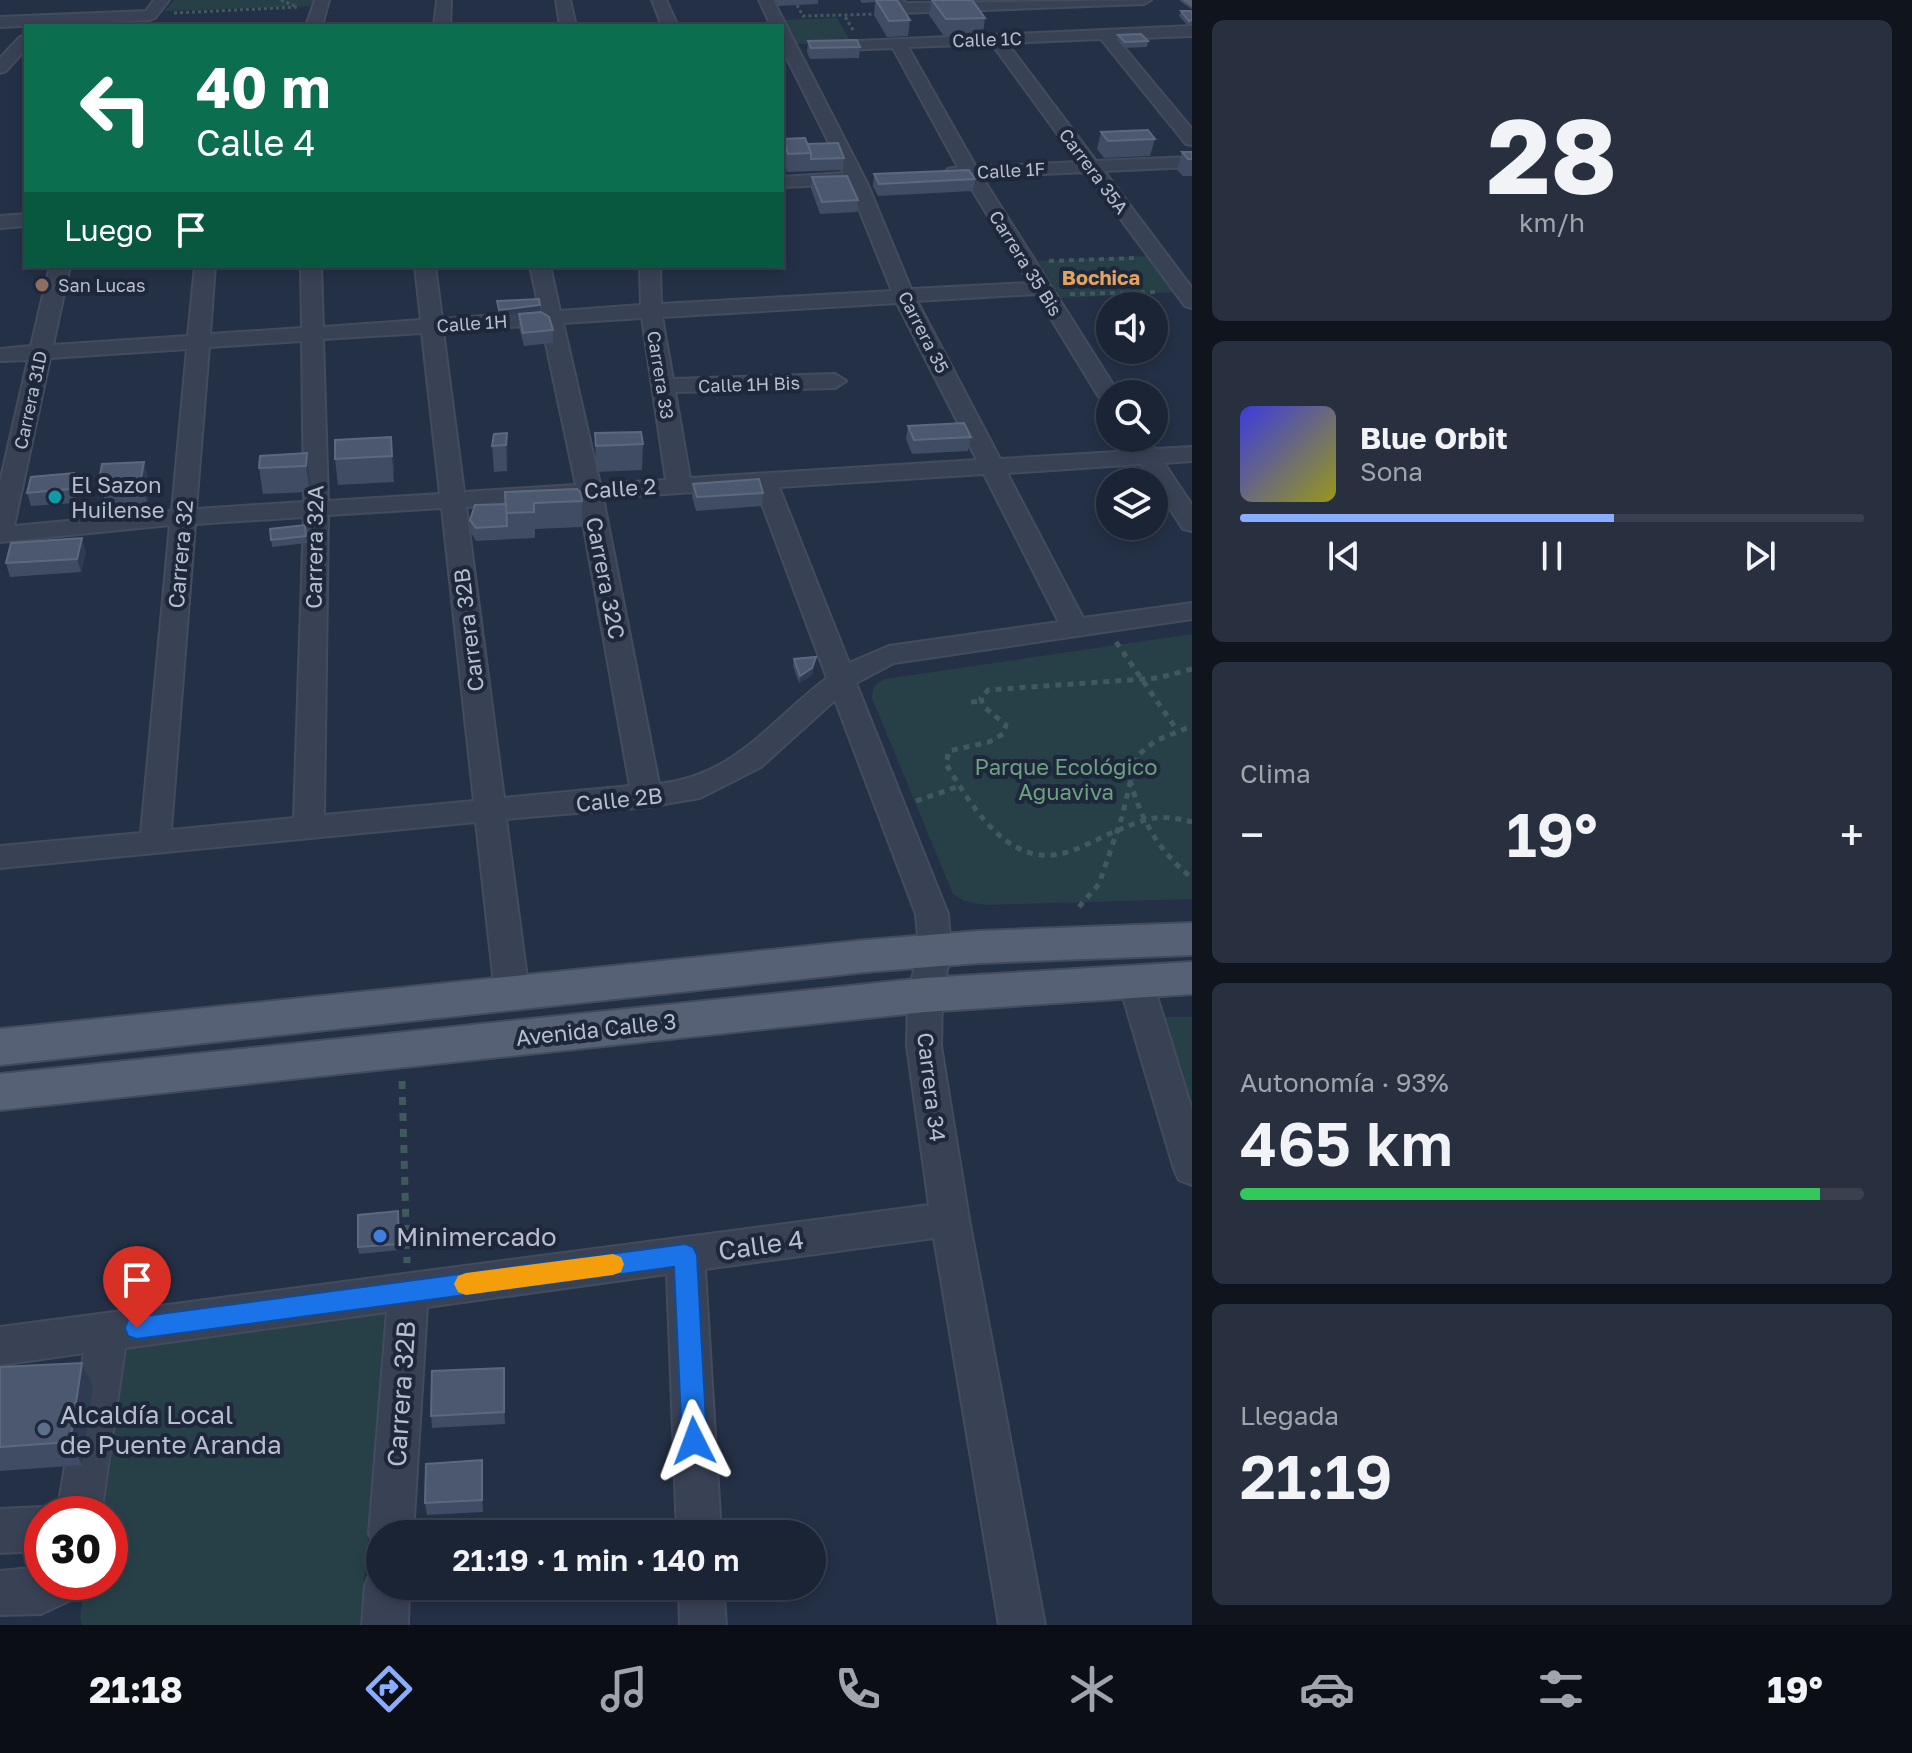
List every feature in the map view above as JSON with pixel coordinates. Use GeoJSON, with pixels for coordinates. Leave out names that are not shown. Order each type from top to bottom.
{"type":"FeatureCollection","features":[{"type":"Feature","properties":{"kind":"main road","name":"Avenida Calle 3"},"geometry":{"type":"LineString","coordinates":[[0,1047],[935,950],[1192,939]]}},
{"type":"Feature","properties":{"kind":"main road","name":"Avenida Calle 3"},"geometry":{"type":"LineString","coordinates":[[0,1092],[925,995],[1192,978]]}},
{"type":"Feature","properties":{"kind":"street"},"geometry":{"type":"LineString","coordinates":[[42,23],[62,0]]}},
{"type":"Feature","properties":{"kind":"street"},"geometry":{"type":"LineString","coordinates":[[0,22],[42,23],[150,15],[162,0]]}},
{"type":"Feature","properties":{"kind":"street"},"geometry":{"type":"LineString","coordinates":[[315,24],[322,0]]}},
{"type":"Feature","properties":{"kind":"street"},"geometry":{"type":"LineString","coordinates":[[442,24],[444,0]]}},
{"type":"Feature","properties":{"kind":"street"},"geometry":{"type":"LineString","coordinates":[[563,0],[568,24]]}},
{"type":"Feature","properties":{"kind":"street"},"geometry":{"type":"LineString","coordinates":[[659,0],[669,24]]}},
{"type":"Feature","properties":{"kind":"street"},"geometry":{"type":"LineString","coordinates":[[766,0],[778,24]]}},
{"type":"Feature","properties":{"kind":"street"},"geometry":{"type":"LineString","coordinates":[[898,4],[1144,0]]}},
{"type":"Feature","properties":{"kind":"street","name":"Calle 1C"},"geometry":{"type":"LineString","coordinates":[[784,42],[898,43],[1192,31]]}},
{"type":"Feature","properties":{"kind":"street"},"geometry":{"type":"LineString","coordinates":[[1105,34],[1192,140]]}},
{"type":"Feature","properties":{"kind":"street","name":"Carrera 35A"},"geometry":{"type":"LineString","coordinates":[[996,39],[1090,167],[1187,291]]}},
{"type":"Feature","properties":{"kind":"street"},"geometry":{"type":"LineString","coordinates":[[2,63],[24,42]]}},
{"type":"Feature","properties":{"kind":"street","name":"Carrera 35"},"geometry":{"type":"LineString","coordinates":[[784,42],[863,178],[904,296],[1075,628]]}},
{"type":"Feature","properties":{"kind":"street","name":"Carrera 35 Bis"},"geometry":{"type":"LineString","coordinates":[[898,43],[970,172],[1099,380]]}},
{"type":"Feature","properties":{"kind":"street"},"geometry":{"type":"LineString","coordinates":[[2,63],[24,60]]}},
{"type":"Feature","properties":{"kind":"street","name":"Calle 1F"},"geometry":{"type":"LineString","coordinates":[[928,174],[1192,162]]}},
{"type":"Feature","properties":{"kind":"street"},"geometry":{"type":"LineString","coordinates":[[784,182],[863,178]]}},
{"type":"Feature","properties":{"kind":"street"},"geometry":{"type":"LineString","coordinates":[[0,222],[24,220]]}},
{"type":"Feature","properties":{"kind":"street","name":"Carrera 31D"},"geometry":{"type":"LineString","coordinates":[[0,530],[60,268]]}},
{"type":"Feature","properties":{"kind":"street","name":"Carrera 32"},"geometry":{"type":"LineString","coordinates":[[155,842],[205,268]]}},
{"type":"Feature","properties":{"kind":"street","name":"Carrera 32A"},"geometry":{"type":"LineString","coordinates":[[309,828],[316,508],[311,268]]}},
{"type":"Feature","properties":{"kind":"street","name":"Carrera 32B"},"geometry":{"type":"LineString","coordinates":[[425,268],[512,993]]}},
{"type":"Feature","properties":{"kind":"street","name":"Carrera 32C"},"geometry":{"type":"LineString","coordinates":[[540,268],[589,490],[647,797]]}},
{"type":"Feature","properties":{"kind":"street","name":"Carrera 33"},"geometry":{"type":"LineString","coordinates":[[650,268],[651,311],[679,484]]}},
{"type":"Feature","properties":{"kind":"street","name":"Calle 1H"},"geometry":{"type":"LineString","coordinates":[[0,355],[651,311],[1042,291]]}},
{"type":"Feature","properties":{"kind":"street","name":"Calle 1H Bis"},"geometry":{"type":"LineString","coordinates":[[662,386],[835,381]]}},
{"type":"Feature","properties":{"kind":"street","name":"Calle 2"},"geometry":{"type":"LineString","coordinates":[[1168,451],[1192,454]]}},
{"type":"Feature","properties":{"kind":"street","name":"Calle 2"},"geometry":{"type":"LineString","coordinates":[[0,530],[992,465],[1100,452]]}},
{"type":"Feature","properties":{"kind":"street"},"geometry":{"type":"LineString","coordinates":[[1144,452],[1192,524]]}},
{"type":"Feature","properties":{"kind":"street","name":"Carrera 34"},"geometry":{"type":"LineString","coordinates":[[764,479],[927,900],[935,930],[935,950],[925,995],[924,1046],[950,1219],[1022,1625]]}},
{"type":"Feature","properties":{"kind":"street","name":"Calle 2B"},"geometry":{"type":"LineString","coordinates":[[0,857],[690,791],[751,760],[855,668],[889,655],[1192,611]]}},
{"type":"Feature","properties":{"kind":"street"},"geometry":{"type":"LineString","coordinates":[[1135,980],[1192,1169]]}},
{"type":"Feature","properties":{"kind":"street","name":"Calle 4"},"geometry":{"type":"LineString","coordinates":[[0,1346],[950,1219]]}},
{"type":"Feature","properties":{"kind":"street"},"geometry":{"type":"LineString","coordinates":[[685,1255],[698,1520]]}},
{"type":"Feature","properties":{"kind":"street","name":"Carrera 32B"},"geometry":{"type":"LineString","coordinates":[[392,1520],[408,1292]]}},
{"type":"Feature","properties":{"kind":"street"},"geometry":{"type":"LineString","coordinates":[[82,1496],[107,1332]]}},
{"type":"Feature","properties":{"kind":"street"},"geometry":{"type":"LineString","coordinates":[[0,1531],[24,1530]]}},
{"type":"Feature","properties":{"kind":"street"},"geometry":{"type":"LineString","coordinates":[[0,1593],[24,1592]]}},
{"type":"Feature","properties":{"kind":"street"},"geometry":{"type":"LineString","coordinates":[[385,1625],[386,1600]]}},
{"type":"Feature","properties":{"kind":"street"},"geometry":{"type":"LineString","coordinates":[[702,1600],[703,1625]]}},
{"type":"Feature","properties":{"kind":"path"},"geometry":{"type":"LineString","coordinates":[[240,10],[245,0]]}},
{"type":"Feature","properties":{"kind":"path"},"geometry":{"type":"LineString","coordinates":[[150,15],[300,7],[281,0]]}},
{"type":"Feature","properties":{"kind":"path"},"geometry":{"type":"LineString","coordinates":[[797,5],[803,16],[844,15]]}},
{"type":"Feature","properties":{"kind":"path"},"geometry":{"type":"LineString","coordinates":[[1024,262],[1159,257]]}},
{"type":"Feature","properties":{"kind":"path"},"geometry":{"type":"LineString","coordinates":[[1042,291],[1187,291]]}},
{"type":"Feature","properties":{"kind":"path"},"geometry":{"type":"LineString","coordinates":[[1115,641],[1177,730]]}},
{"type":"Feature","properties":{"kind":"path"},"geometry":{"type":"LineString","coordinates":[[1192,669],[1158,678],[988,690],[981,698],[983,706],[1006,725],[1003,734],[989,742],[949,751],[946,764],[960,786],[1005,840],[1018,850],[1034,855],[1068,851],[1161,814],[1192,822]]}},
{"type":"Feature","properties":{"kind":"path"},"geometry":{"type":"LineString","coordinates":[[971,702],[982,701]]}},
{"type":"Feature","properties":{"kind":"path"},"geometry":{"type":"LineString","coordinates":[[1079,907],[1099,884],[1118,830],[1136,757],[1155,741],[1192,726]]}},
{"type":"Feature","properties":{"kind":"path"},"geometry":{"type":"LineString","coordinates":[[1129,777],[1142,822],[1165,853],[1192,878]]}},
{"type":"Feature","properties":{"kind":"path"},"geometry":{"type":"LineString","coordinates":[[910,803],[960,786]]}},
{"type":"Feature","properties":{"kind":"path","name":"Carrera 32B"},"geometry":{"type":"LineString","coordinates":[[401,1071],[408,1292]]}},
{"type":"Feature","properties":{"kind":"green space"},"geometry":{"type":"Polygon","coordinates":[[[174,0],[315,0],[309,6],[165,11],[174,0]]]}},
{"type":"Feature","properties":{"kind":"green space"},"geometry":{"type":"Polygon","coordinates":[[[837,18],[851,42],[797,44],[785,20],[837,18]]]}},
{"type":"Feature","properties":{"kind":"green space"},"geometry":{"type":"Polygon","coordinates":[[[1149,256],[1175,292],[1096,292],[1096,296],[1061,298],[1038,261],[1149,256]]]}},
{"type":"Feature","properties":{"kind":"green space","name":"Parque Ecológico Aguaviva"},"geometry":{"type":"Polygon","coordinates":[[[1192,634],[1192,899],[985,905],[964,901],[953,894],[872,698],[876,684],[885,679],[1192,634]]]}},
{"type":"Feature","properties":{"kind":"green space"},"geometry":{"type":"Polygon","coordinates":[[[1159,1017],[1192,1017],[1192,1117],[1159,1017]]]}},
{"type":"Feature","properties":{"kind":"green space"},"geometry":{"type":"Polygon","coordinates":[[[391,1301],[370,1520],[366,1520],[366,1562],[360,1625],[82,1625],[83,1600],[128,1600],[128,1496],[96,1496],[116,1342],[391,1301]]]}},
{"type":"Feature","properties":{"kind":"building"},"geometry":{"type":"Polygon","coordinates":[[[876,0],[897,0],[910,20],[889,21],[876,0]]]}},
{"type":"Feature","properties":{"kind":"building"},"geometry":{"type":"Polygon","coordinates":[[[932,0],[972,0],[985,18],[946,19],[932,0]]]}},
{"type":"Feature","properties":{"kind":"building"},"geometry":{"type":"Polygon","coordinates":[[[1181,11],[1192,11],[1192,20],[1189,21],[1181,11]]]}},
{"type":"Feature","properties":{"kind":"building"},"geometry":{"type":"Polygon","coordinates":[[[1141,34],[1148,41],[1125,42],[1118,35],[1141,34]]]}},
{"type":"Feature","properties":{"kind":"building"},"geometry":{"type":"Polygon","coordinates":[[[857,40],[860,47],[811,48],[808,41],[857,40]]]}},
{"type":"Feature","properties":{"kind":"building"},"geometry":{"type":"Polygon","coordinates":[[[1148,130],[1155,139],[1108,141],[1101,132],[1148,130]]]}},
{"type":"Feature","properties":{"kind":"building"},"geometry":{"type":"Polygon","coordinates":[[[805,138],[811,153],[788,154],[784,139],[805,138]]]}},
{"type":"Feature","properties":{"kind":"building"},"geometry":{"type":"Polygon","coordinates":[[[838,143],[844,158],[811,159],[808,144],[838,143]]]}},
{"type":"Feature","properties":{"kind":"building"},"geometry":{"type":"Polygon","coordinates":[[[1182,152],[1192,152],[1192,159],[1188,159],[1182,152]]]}},
{"type":"Feature","properties":{"kind":"building"},"geometry":{"type":"Polygon","coordinates":[[[969,170],[975,179],[879,184],[874,174],[969,170]]]}},
{"type":"Feature","properties":{"kind":"building"},"geometry":{"type":"Polygon","coordinates":[[[847,176],[858,200],[822,202],[812,177],[847,176]]]}},
{"type":"Feature","properties":{"kind":"building"},"geometry":{"type":"Polygon","coordinates":[[[539,299],[540,305],[499,310],[497,301],[539,299]]]}},
{"type":"Feature","properties":{"kind":"building"},"geometry":{"type":"Polygon","coordinates":[[[541,312],[549,317],[553,330],[523,333],[519,314],[541,312]]]}},
{"type":"Feature","properties":{"kind":"building"},"geometry":{"type":"Polygon","coordinates":[[[964,423],[971,437],[914,440],[908,426],[964,423]]]}},
{"type":"Feature","properties":{"kind":"building"},"geometry":{"type":"Polygon","coordinates":[[[641,432],[643,444],[596,446],[595,433],[641,432]]]}},
{"type":"Feature","properties":{"kind":"building"},"geometry":{"type":"Polygon","coordinates":[[[507,433],[506,445],[492,446],[494,434],[507,433]]]}},
{"type":"Feature","properties":{"kind":"building"},"geometry":{"type":"Polygon","coordinates":[[[391,437],[392,456],[335,459],[335,440],[391,437]]]}},
{"type":"Feature","properties":{"kind":"building"},"geometry":{"type":"Polygon","coordinates":[[[307,453],[306,466],[259,468],[260,456],[307,453]]]}},
{"type":"Feature","properties":{"kind":"building"},"geometry":{"type":"Polygon","coordinates":[[[144,462],[141,478],[99,480],[102,464],[144,462]]]}},
{"type":"Feature","properties":{"kind":"building"},"geometry":{"type":"Polygon","coordinates":[[[74,473],[71,489],[27,493],[31,477],[74,473]]]}},
{"type":"Feature","properties":{"kind":"building"},"geometry":{"type":"Polygon","coordinates":[[[759,479],[763,493],[697,497],[693,484],[759,479]]]}},
{"type":"Feature","properties":{"kind":"building"},"geometry":{"type":"Polygon","coordinates":[[[577,489],[582,501],[534,503],[534,512],[506,513],[505,492],[577,489]]]}},
{"type":"Feature","properties":{"kind":"building"},"geometry":{"type":"Polygon","coordinates":[[[506,504],[507,526],[476,528],[470,520],[475,505],[506,504]]]}},
{"type":"Feature","properties":{"kind":"building"},"geometry":{"type":"Polygon","coordinates":[[[305,525],[306,536],[271,540],[270,529],[305,525]]]}},
{"type":"Feature","properties":{"kind":"building"},"geometry":{"type":"Polygon","coordinates":[[[82,538],[77,559],[6,563],[11,543],[82,538]]]}},
{"type":"Feature","properties":{"kind":"building"},"geometry":{"type":"Polygon","coordinates":[[[816,657],[812,668],[800,676],[794,659],[816,657]]]}},
{"type":"Feature","properties":{"kind":"building","name":"Minimercado"},"geometry":{"type":"Polygon","coordinates":[[[398,1211],[399,1244],[358,1247],[358,1215],[398,1211]]]}},
{"type":"Feature","properties":{"kind":"building"},"geometry":{"type":"Polygon","coordinates":[[[82,1363],[70,1442],[0,1447],[0,1367],[82,1363]]]}},
{"type":"Feature","properties":{"kind":"building"},"geometry":{"type":"Polygon","coordinates":[[[504,1368],[504,1412],[431,1416],[432,1371],[504,1368]]]}},
{"type":"Feature","properties":{"kind":"building"},"geometry":{"type":"Polygon","coordinates":[[[482,1460],[482,1500],[425,1503],[426,1464],[482,1460]]]}},
{"type":"Feature","properties":{"kind":"slow traffic"},"geometry":{"type":"LineString","coordinates":[[466,1284],[613,1264]]}},
{"type":"Feature","properties":{"kind":"place","name":"San Lucas"},"geometry":{"type":"Point","coordinates":[42,285]}},
{"type":"Feature","properties":{"kind":"place","name":"El Sazon Huilense"},"geometry":{"type":"Point","coordinates":[55,497]}},
{"type":"Feature","properties":{"kind":"place","name":"Minimercado"},"geometry":{"type":"Point","coordinates":[380,1236]}},
{"type":"Feature","properties":{"kind":"place","name":"Alcaldía Local de Puente Aranda"},"geometry":{"type":"Point","coordinates":[44,1429]}},
{"type":"Feature","properties":{"kind":"district","name":"Bochica"},"geometry":{"type":"Point","coordinates":[1101,277]}},
{"type":"Feature","properties":{"kind":"route"},"geometry":{"type":"LineString","coordinates":[[137,1328],[685,1255],[694,1441]]}}]}
